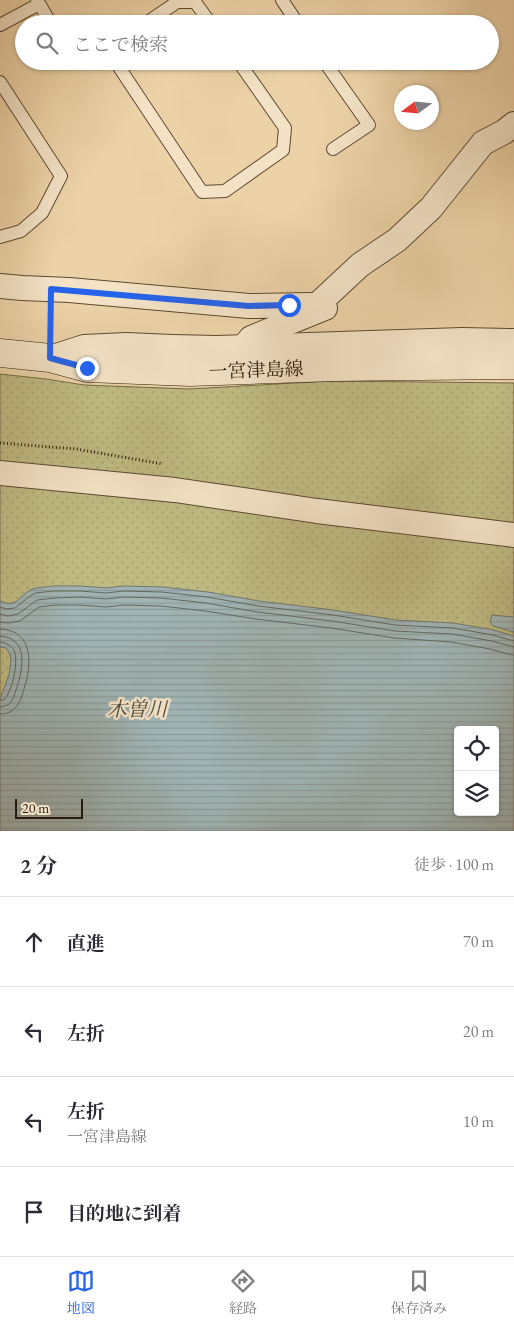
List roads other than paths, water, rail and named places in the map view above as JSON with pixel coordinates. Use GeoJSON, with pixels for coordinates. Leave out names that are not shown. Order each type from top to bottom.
{"type":"FeatureCollection","features":[{"type":"Feature","properties":{"kind":"main road","name":"一宮津島線"},"geometry":{"type":"LineString","coordinates":[[0,353],[50,358],[87,368],[190,372],[334,367],[514,365]]}},
{"type":"Feature","properties":{"kind":"street"},"geometry":{"type":"LineString","coordinates":[[316,306],[360,265],[397,240],[431,208],[483,143],[504,132],[514,124]]}},
{"type":"Feature","properties":{"kind":"street"},"geometry":{"type":"LineString","coordinates":[[0,286],[249,306],[309,305],[325,308],[251,338],[243,347]]}},
{"type":"Feature","properties":{"kind":"street"},"geometry":{"type":"LineString","coordinates":[[50,358],[84,347],[126,344],[216,348],[508,337]]}},
{"type":"Feature","properties":{"kind":"street"},"geometry":{"type":"LineString","coordinates":[[0,473],[175,490],[317,511],[514,535]]}},
{"type":"Feature","properties":{"kind":"lane"},"geometry":{"type":"LineString","coordinates":[[282,0],[292,15]]}},
{"type":"Feature","properties":{"kind":"lane"},"geometry":{"type":"LineString","coordinates":[[158,15],[177,2],[182,1],[195,2],[204,15]]}},
{"type":"Feature","properties":{"kind":"lane"},"geometry":{"type":"LineString","coordinates":[[17,15],[38,2],[46,15]]}},
{"type":"Feature","properties":{"kind":"lane"},"geometry":{"type":"LineString","coordinates":[[0,25],[15,16]]}},
{"type":"Feature","properties":{"kind":"lane"},"geometry":{"type":"LineString","coordinates":[[121,70],[202,192],[225,191],[283,150],[285,128],[244,70]]}},
{"type":"Feature","properties":{"kind":"lane"},"geometry":{"type":"LineString","coordinates":[[330,70],[370,125],[333,149]]}},
{"type":"Feature","properties":{"kind":"lane"},"geometry":{"type":"LineString","coordinates":[[0,82],[61,176],[42,213],[21,232],[0,237]]}},
{"type":"Feature","properties":{"kind":"water","name":"木曽川"},"geometry":{"type":"Polygon","coordinates":[[[40,587],[162,587],[396,620],[453,623],[494,630],[514,636],[514,831],[0,831],[0,699],[9,675],[11,660],[6,648],[0,647],[0,601],[6,603],[14,602],[33,589],[40,587]]]}},
{"type":"Feature","properties":{"kind":"water"},"geometry":{"type":"Polygon","coordinates":[[[492,615],[514,617],[514,632],[493,626],[490,622],[492,615]]]}}]}
